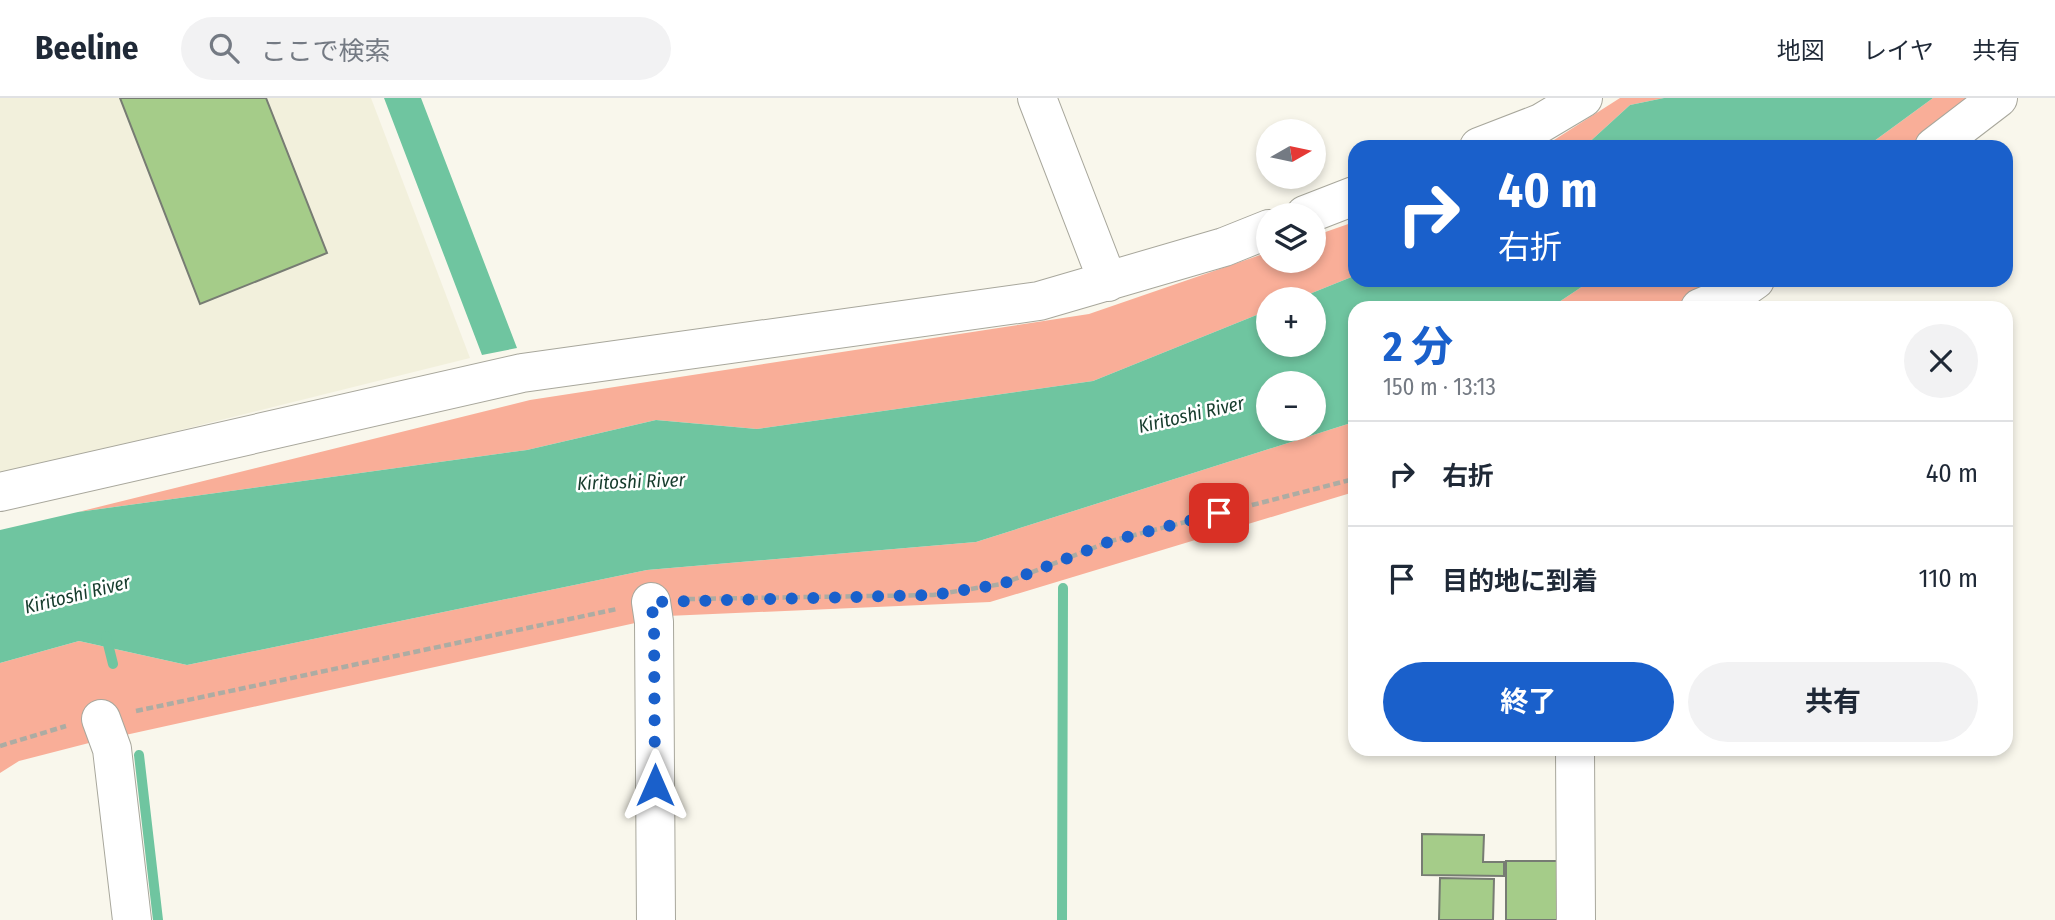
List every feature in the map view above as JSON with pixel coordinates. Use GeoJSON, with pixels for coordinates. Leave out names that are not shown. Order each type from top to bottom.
{"type":"FeatureCollection","features":[{"type":"Feature","properties":{"kind":"street"},"geometry":{"type":"LineString","coordinates":[[1037,98],[1108,282]]}},
{"type":"Feature","properties":{"kind":"street"},"geometry":{"type":"LineString","coordinates":[[1497,140],[1541,123],[1583,98]]}},
{"type":"Feature","properties":{"kind":"street"},"geometry":{"type":"LineString","coordinates":[[1943,140],[1998,98]]}},
{"type":"Feature","properties":{"kind":"street"},"geometry":{"type":"LineString","coordinates":[[1326,207],[1348,198]]}},
{"type":"Feature","properties":{"kind":"street"},"geometry":{"type":"LineString","coordinates":[[0,492],[522,373],[1039,301],[1224,247],[1256,234]]}},
{"type":"Feature","properties":{"kind":"street"},"geometry":{"type":"LineString","coordinates":[[1717,301],[1745,287]]}},
{"type":"Feature","properties":{"kind":"street"},"geometry":{"type":"LineString","coordinates":[[651,602],[654,622],[656,920]]}},
{"type":"Feature","properties":{"kind":"street"},"geometry":{"type":"LineString","coordinates":[[101,719],[112,749],[132,920]]}},
{"type":"Feature","properties":{"kind":"street"},"geometry":{"type":"LineString","coordinates":[[1575,756],[1576,920]]}},
{"type":"Feature","properties":{"kind":"path"},"geometry":{"type":"LineString","coordinates":[[0,746],[35,733],[651,602],[933,595],[1002,584],[1111,541],[1348,481]]}},
{"type":"Feature","properties":{"kind":"shaded area"},"geometry":{"type":"Polygon","coordinates":[[[0,98],[371,98],[470,358],[0,475],[0,98]]]}},
{"type":"Feature","properties":{"kind":"shaded area"},"geometry":{"type":"Polygon","coordinates":[[[1620,98],[1664,98],[1630,105],[1592,140],[1554,140],[1620,98]]]}},
{"type":"Feature","properties":{"kind":"shaded area"},"geometry":{"type":"Polygon","coordinates":[[[1933,98],[1971,98],[1916,140],[1876,140],[1933,98]]]}},
{"type":"Feature","properties":{"kind":"shaded area"},"geometry":{"type":"Polygon","coordinates":[[[1348,224],[1348,278],[1326,287],[1256,287],[1256,315],[1093,381],[757,429],[656,420],[527,450],[78,512],[530,400],[1089,314],[1256,256],[1256,273],[1326,273],[1326,232],[1348,224]]]}},
{"type":"Feature","properties":{"kind":"shaded area"},"geometry":{"type":"Polygon","coordinates":[[[1582,287],[1716,287],[1683,301],[1560,301],[1582,287]]]}},
{"type":"Feature","properties":{"kind":"shaded area"},"geometry":{"type":"Polygon","coordinates":[[[1348,424],[1348,494],[990,602],[667,616],[89,743],[19,761],[0,773],[0,663],[79,641],[187,665],[647,570],[976,542],[1294,441],[1326,441],[1326,431],[1348,424]]]}},
{"type":"Feature","properties":{"kind":"water"},"geometry":{"type":"Polygon","coordinates":[[[384,98],[421,98],[517,348],[482,355],[384,98]]]}},
{"type":"Feature","properties":{"kind":"water"},"geometry":{"type":"Polygon","coordinates":[[[1664,98],[1933,98],[1876,140],[1592,140],[1630,105],[1664,98]]]}},
{"type":"Feature","properties":{"kind":"water","name":"Kiritoshi River"},"geometry":{"type":"Polygon","coordinates":[[[1348,278],[1348,287],[1582,287],[1560,301],[1348,301],[1348,424],[1326,431],[1326,371],[1256,371],[1256,441],[1294,441],[976,542],[647,570],[187,665],[79,641],[0,663],[0,530],[78,512],[527,450],[656,420],[757,429],[1093,381],[1256,315],[1256,357],[1326,357],[1326,287],[1348,278]]]}},
{"type":"Feature","properties":{"kind":"building"},"geometry":{"type":"Polygon","coordinates":[[[120,98],[266,98],[327,253],[200,304],[120,98]]]}},
{"type":"Feature","properties":{"kind":"building"},"geometry":{"type":"Polygon","coordinates":[[[1422,834],[1484,835],[1483,862],[1504,862],[1504,876],[1422,875],[1422,834]]]}},
{"type":"Feature","properties":{"kind":"building"},"geometry":{"type":"Polygon","coordinates":[[[1506,861],[1558,861],[1558,920],[1506,920],[1506,861]]]}},
{"type":"Feature","properties":{"kind":"building"},"geometry":{"type":"Polygon","coordinates":[[[1440,878],[1494,879],[1493,920],[1439,920],[1440,878]]]}},
{"type":"Feature","properties":{"kind":"waterway"},"geometry":{"type":"LineString","coordinates":[[1062,920],[1063,588]]}},
{"type":"Feature","properties":{"kind":"waterway"},"geometry":{"type":"LineString","coordinates":[[106,636],[113,664]]}},
{"type":"Feature","properties":{"kind":"waterway"},"geometry":{"type":"LineString","coordinates":[[139,755],[158,920]]}},
{"type":"Feature","properties":{"kind":"route"},"geometry":{"type":"LineString","coordinates":[[655,785],[654,622],[651,602],[678,599],[933,595],[1002,584],[1111,541],[1219,513]]}}]}
